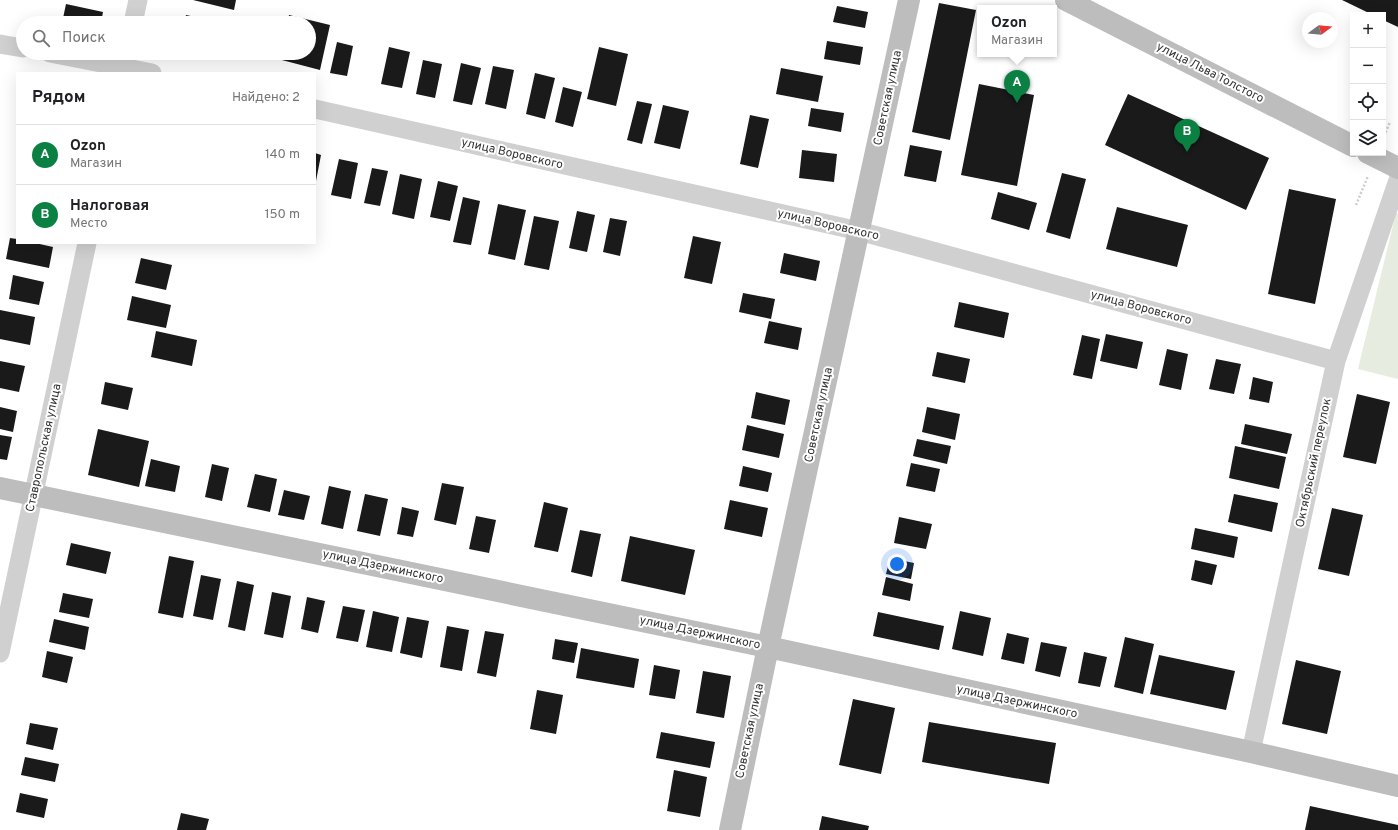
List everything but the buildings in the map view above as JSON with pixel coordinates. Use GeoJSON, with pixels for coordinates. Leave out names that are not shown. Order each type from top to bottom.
{"type":"FeatureCollection","features":[{"type":"Feature","properties":{"kind":"street"},"geometry":{"type":"LineString","coordinates":[[135,16],[138,0]]}},
{"type":"Feature","properties":{"kind":"street","name":"Советская улица"},"geometry":{"type":"LineString","coordinates":[[730,830],[768,648],[909,0]]}},
{"type":"Feature","properties":{"kind":"street","name":"улица Льва Толстого"},"geometry":{"type":"LineString","coordinates":[[1066,0],[1350,144]]}},
{"type":"Feature","properties":{"kind":"street"},"geometry":{"type":"LineString","coordinates":[[0,44],[16,47]]}},
{"type":"Feature","properties":{"kind":"street"},"geometry":{"type":"LineString","coordinates":[[97,60],[124,64],[149,72]]}},
{"type":"Feature","properties":{"kind":"street","name":"улица Воровского"},"geometry":{"type":"LineString","coordinates":[[316,110],[859,231],[1336,361]]}},
{"type":"Feature","properties":{"kind":"street","name":"Октябрьский переулок"},"geometry":{"type":"LineString","coordinates":[[1251,752],[1336,361],[1398,180]]}},
{"type":"Feature","properties":{"kind":"street","name":"Ставропольская улица"},"geometry":{"type":"LineString","coordinates":[[0,653],[87,244]]}},
{"type":"Feature","properties":{"kind":"street","name":"улица Дзержинского"},"geometry":{"type":"LineString","coordinates":[[0,488],[768,648],[1251,752],[1398,786]]}},
{"type":"Feature","properties":{"kind":"path"},"geometry":{"type":"LineString","coordinates":[[1386,132],[1390,122]]}},
{"type":"Feature","properties":{"kind":"shaded area"},"geometry":{"type":"Polygon","coordinates":[[[1396,213],[1398,214],[1398,379],[1358,369],[1396,213]]]}},
{"type":"Feature","properties":{"kind":"place","name":"Ozon"},"geometry":{"type":"Point","coordinates":[1017,103]}},
{"type":"Feature","properties":{"kind":"place","name":"Налоговая"},"geometry":{"type":"Point","coordinates":[1187,152]}}]}
